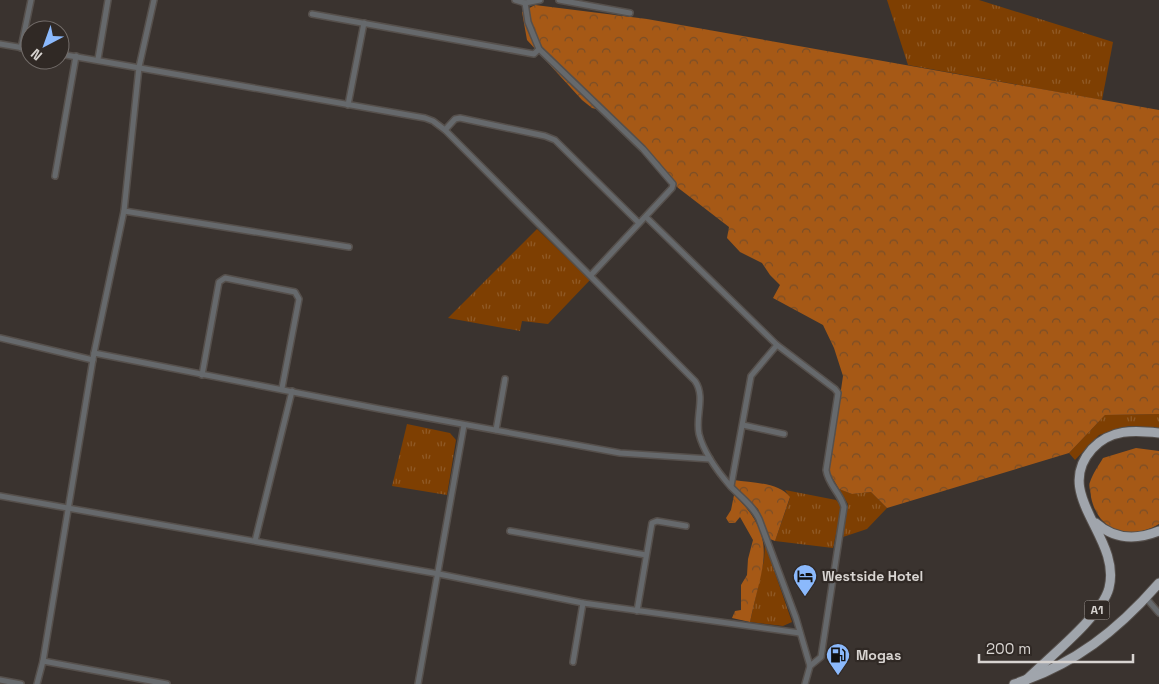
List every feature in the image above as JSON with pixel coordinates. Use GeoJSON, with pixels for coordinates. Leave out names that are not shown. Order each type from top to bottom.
{"type":"FeatureCollection","features":[{"type":"Feature","properties":{"kind":"highway","name":"A1"},"geometry":{"type":"LineString","coordinates":[[1025,681],[1089,619],[1104,601],[1112,575],[1111,564],[1101,535],[1090,518],[1080,492],[1079,477],[1088,454],[1109,436],[1123,432],[1159,433]]}},
{"type":"Feature","properties":{"kind":"highway"},"geometry":{"type":"LineString","coordinates":[[1090,518],[1106,531],[1123,537],[1145,537],[1159,531]]}},
{"type":"Feature","properties":{"kind":"highway","name":"A1"},"geometry":{"type":"LineString","coordinates":[[1014,684],[1056,669],[1085,652],[1114,630],[1159,584]]}},
{"type":"Feature","properties":{"kind":"street"},"geometry":{"type":"LineString","coordinates":[[27,20],[31,0]]}},
{"type":"Feature","properties":{"kind":"street"},"geometry":{"type":"LineString","coordinates":[[98,59],[108,0]]}},
{"type":"Feature","properties":{"kind":"street"},"geometry":{"type":"LineString","coordinates":[[37,684],[43,661],[94,353],[124,211],[139,67],[154,0]]}},
{"type":"Feature","properties":{"kind":"street"},"geometry":{"type":"LineString","coordinates":[[515,0],[525,3],[540,0]]}},
{"type":"Feature","properties":{"kind":"street"},"geometry":{"type":"LineString","coordinates":[[559,0],[630,13]]}},
{"type":"Feature","properties":{"kind":"street"},"geometry":{"type":"LineString","coordinates":[[525,3],[528,22],[539,49],[643,149],[673,184],[672,188],[646,217],[591,275]]}},
{"type":"Feature","properties":{"kind":"street"},"geometry":{"type":"LineString","coordinates":[[312,14],[534,54],[539,49]]}},
{"type":"Feature","properties":{"kind":"street"},"geometry":{"type":"LineString","coordinates":[[348,105],[364,24]]}},
{"type":"Feature","properties":{"kind":"street"},"geometry":{"type":"LineString","coordinates":[[0,44],[20,48]]}},
{"type":"Feature","properties":{"kind":"street"},"geometry":{"type":"LineString","coordinates":[[70,55],[429,119],[445,130],[695,381],[701,395],[699,433],[710,459],[731,486],[752,508],[759,519],[810,666],[806,684]]}},
{"type":"Feature","properties":{"kind":"street"},"geometry":{"type":"LineString","coordinates":[[55,176],[76,56]]}},
{"type":"Feature","properties":{"kind":"street"},"geometry":{"type":"LineString","coordinates":[[445,130],[455,119],[460,118],[545,136],[555,140],[639,223]]}},
{"type":"Feature","properties":{"kind":"street"},"geometry":{"type":"LineString","coordinates":[[124,211],[349,247]]}},
{"type":"Feature","properties":{"kind":"street"},"geometry":{"type":"LineString","coordinates":[[646,217],[777,345],[835,388],[838,393],[826,470],[828,478],[841,495],[844,507],[822,657],[810,666]]}},
{"type":"Feature","properties":{"kind":"street"},"geometry":{"type":"LineString","coordinates":[[202,375],[219,282],[225,278],[294,292],[298,295],[299,299],[282,388]]}},
{"type":"Feature","properties":{"kind":"street"},"geometry":{"type":"LineString","coordinates":[[0,338],[93,360]]}},
{"type":"Feature","properties":{"kind":"street"},"geometry":{"type":"LineString","coordinates":[[731,486],[752,373],[777,345]]}},
{"type":"Feature","properties":{"kind":"street"},"geometry":{"type":"LineString","coordinates":[[94,353],[620,453],[710,459]]}},
{"type":"Feature","properties":{"kind":"street"},"geometry":{"type":"LineString","coordinates":[[496,430],[505,379]]}},
{"type":"Feature","properties":{"kind":"street"},"geometry":{"type":"LineString","coordinates":[[255,541],[292,392]]}},
{"type":"Feature","properties":{"kind":"street"},"geometry":{"type":"LineString","coordinates":[[418,684],[464,424]]}},
{"type":"Feature","properties":{"kind":"street"},"geometry":{"type":"LineString","coordinates":[[743,425],[784,434]]}},
{"type":"Feature","properties":{"kind":"street"},"geometry":{"type":"LineString","coordinates":[[0,496],[438,574],[583,604],[800,633]]}},
{"type":"Feature","properties":{"kind":"street"},"geometry":{"type":"LineString","coordinates":[[636,611],[652,522],[657,521],[686,526]]}},
{"type":"Feature","properties":{"kind":"street"},"geometry":{"type":"LineString","coordinates":[[510,531],[646,555]]}},
{"type":"Feature","properties":{"kind":"street"},"geometry":{"type":"LineString","coordinates":[[1146,598],[1159,613]]}},
{"type":"Feature","properties":{"kind":"street"},"geometry":{"type":"LineString","coordinates":[[573,662],[583,604]]}},
{"type":"Feature","properties":{"kind":"street"},"geometry":{"type":"LineString","coordinates":[[43,661],[167,684]]}},
{"type":"Feature","properties":{"kind":"street"},"geometry":{"type":"LineString","coordinates":[[0,680],[21,684]]}},
{"type":"Feature","properties":{"kind":"green space"},"geometry":{"type":"Polygon","coordinates":[[[887,0],[979,0],[1113,42],[1102,100],[908,65],[887,0]]]}},
{"type":"Feature","properties":{"kind":"green space"},"geometry":{"type":"Polygon","coordinates":[[[535,5],[647,19],[1159,110],[1159,414],[1105,415],[1069,453],[887,508],[871,492],[852,494],[839,489],[829,472],[843,376],[834,348],[823,325],[773,298],[780,285],[762,263],[740,252],[727,238],[729,227],[677,187],[644,146],[608,112],[592,108],[582,100],[527,40],[522,12],[535,5]]]}},
{"type":"Feature","properties":{"kind":"green space"},"geometry":{"type":"Polygon","coordinates":[[[537,229],[590,280],[548,324],[522,321],[520,331],[448,318],[537,229]]]}},
{"type":"Feature","properties":{"kind":"green space"},"geometry":{"type":"Polygon","coordinates":[[[1159,414],[1159,430],[1129,426],[1099,435],[1075,460],[1069,453],[1105,415],[1159,414]]]}},
{"type":"Feature","properties":{"kind":"green space"},"geometry":{"type":"Polygon","coordinates":[[[407,424],[450,433],[456,440],[447,495],[392,486],[407,424]]]}},
{"type":"Feature","properties":{"kind":"green space"},"geometry":{"type":"Polygon","coordinates":[[[1136,448],[1159,451],[1159,524],[1137,532],[1127,532],[1117,530],[1100,518],[1091,497],[1089,484],[1103,458],[1136,448]]]}},
{"type":"Feature","properties":{"kind":"green space"},"geometry":{"type":"Polygon","coordinates":[[[734,480],[779,488],[790,497],[775,541],[770,539],[758,509],[734,486],[734,480]]]}},
{"type":"Feature","properties":{"kind":"green space"},"geometry":{"type":"Polygon","coordinates":[[[839,489],[852,494],[871,492],[887,508],[867,529],[843,537],[848,504],[839,489]]]}},
{"type":"Feature","properties":{"kind":"green space"},"geometry":{"type":"Polygon","coordinates":[[[785,490],[836,500],[842,506],[833,548],[775,541],[790,498],[785,490]]]}},
{"type":"Feature","properties":{"kind":"green space"},"geometry":{"type":"Polygon","coordinates":[[[734,495],[749,511],[758,526],[763,540],[762,569],[750,622],[732,618],[735,611],[741,610],[741,585],[747,575],[748,559],[753,540],[740,517],[735,523],[729,523],[726,518],[731,510],[734,495]]]}},
{"type":"Feature","properties":{"kind":"green space"},"geometry":{"type":"Polygon","coordinates":[[[765,544],[792,622],[783,626],[750,622],[764,560],[765,544]]]}},
{"type":"Feature","properties":{"kind":"place","name":"Westside Hotel"},"geometry":{"type":"Point","coordinates":[805,597]}},
{"type":"Feature","properties":{"kind":"place","name":"Mogas"},"geometry":{"type":"Point","coordinates":[838,676]}}]}
